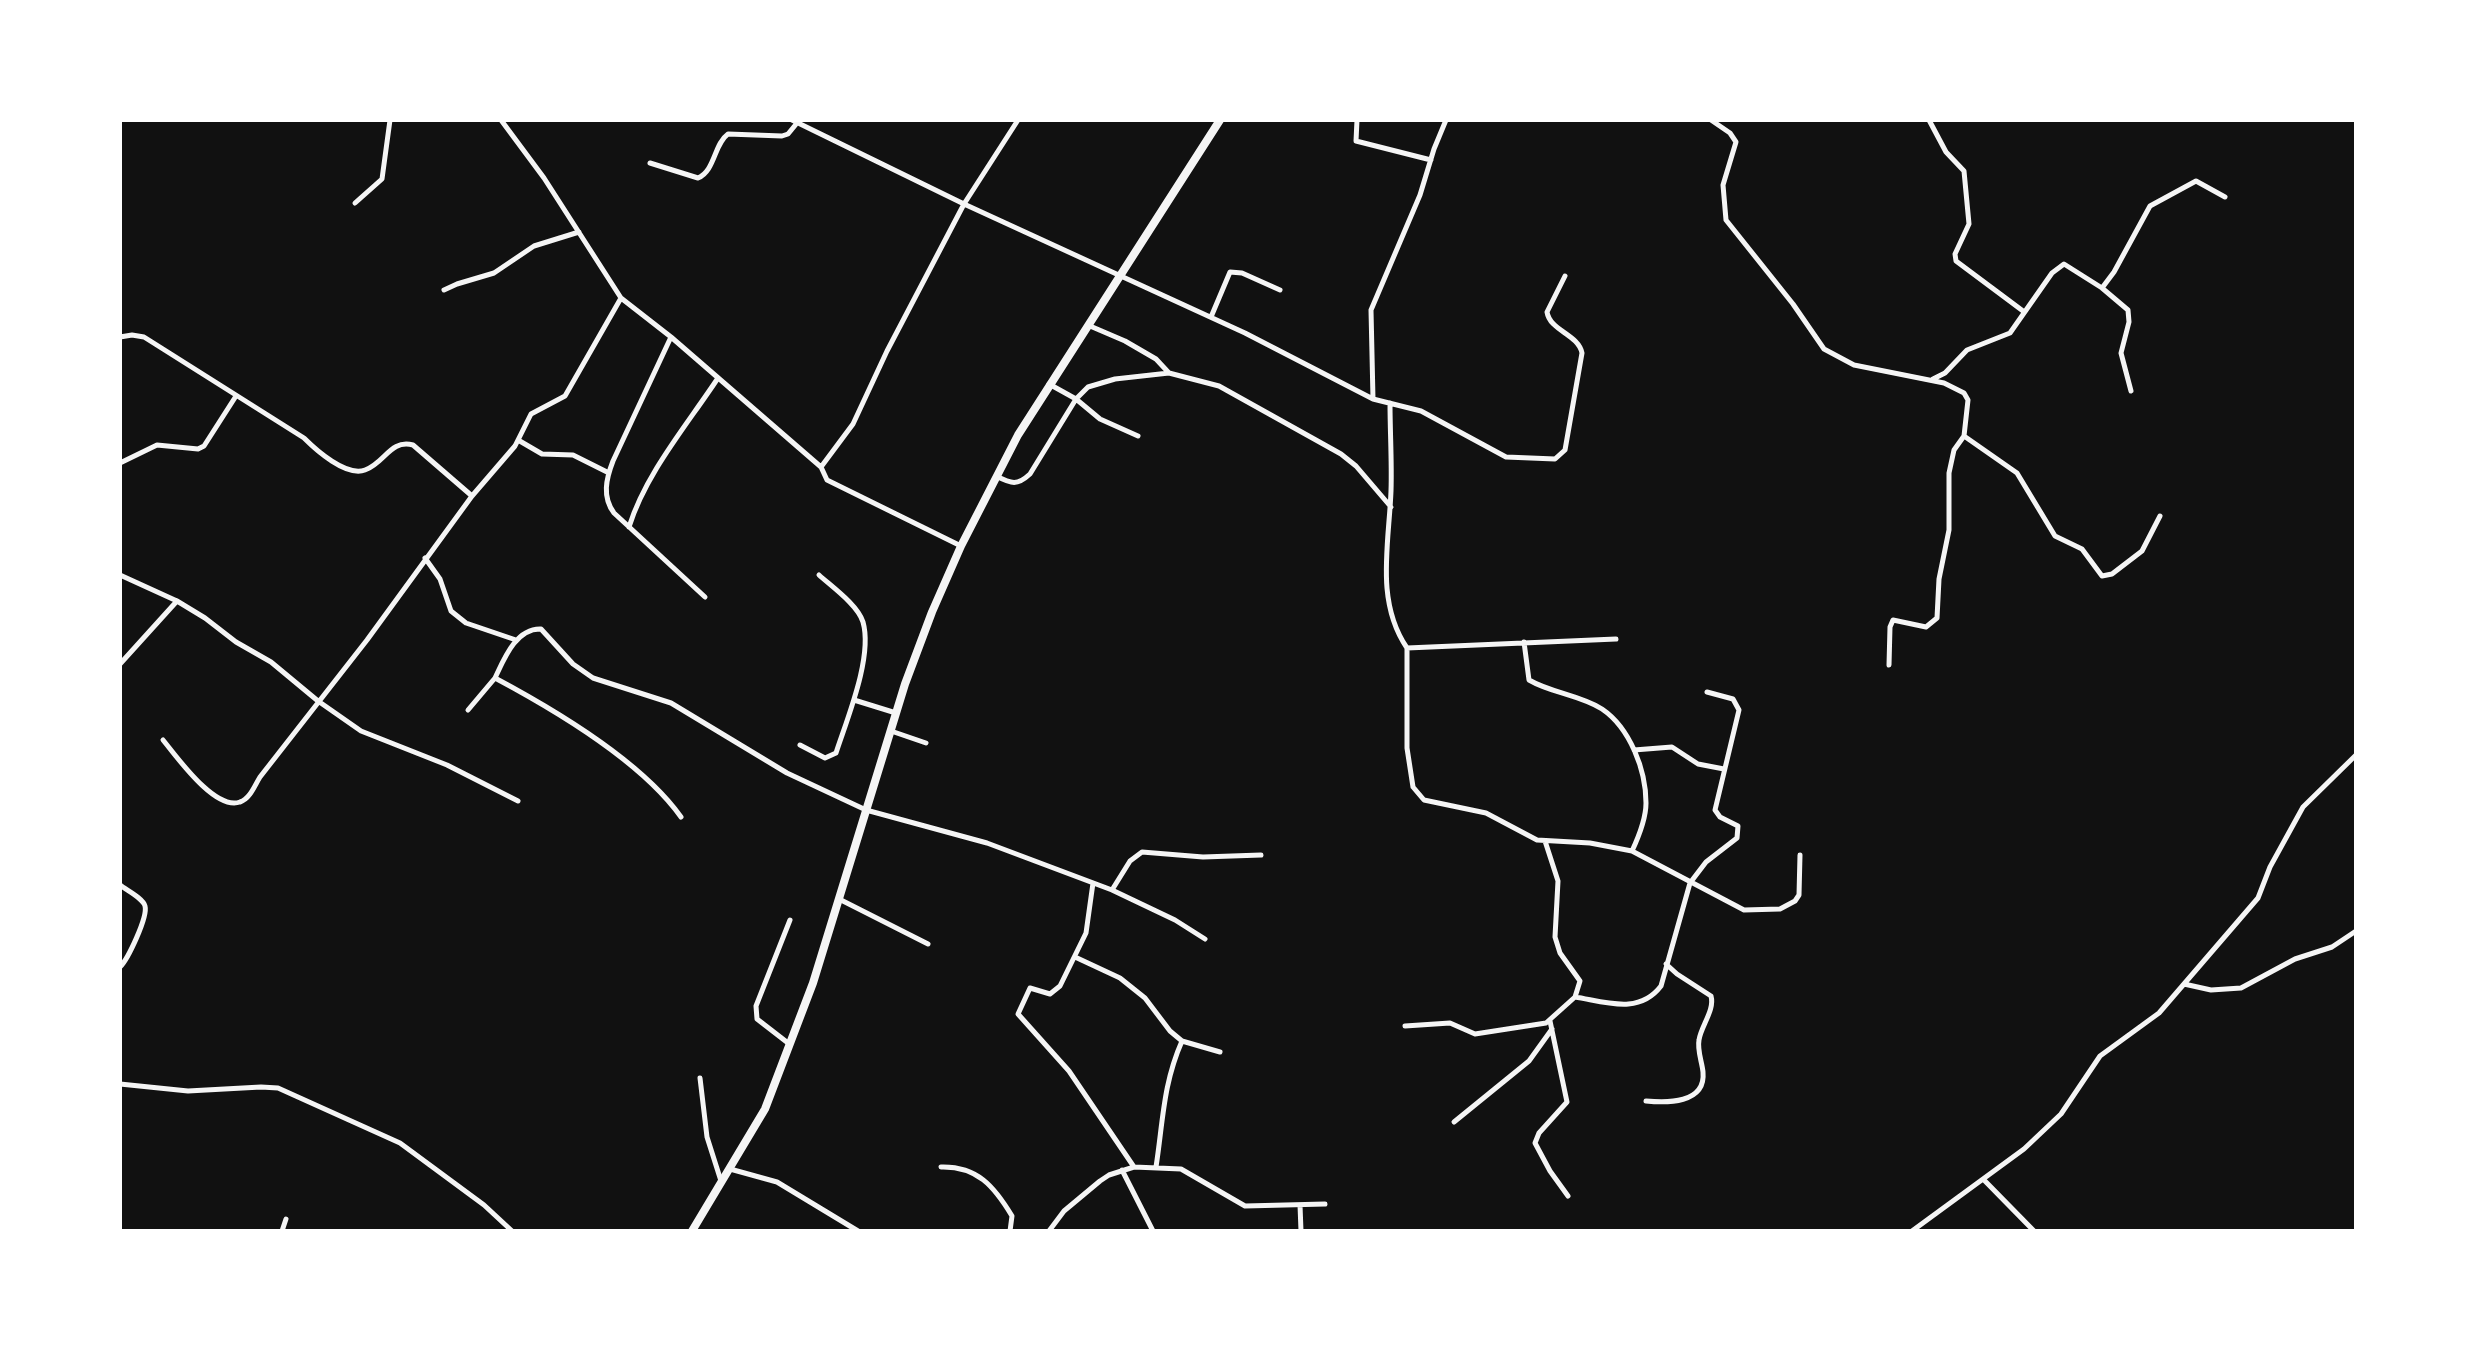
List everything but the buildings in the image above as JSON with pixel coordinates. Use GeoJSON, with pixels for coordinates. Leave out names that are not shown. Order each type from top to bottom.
{"type":"FeatureCollection","features":[{"type":"Feature","properties":{"kind":"main road"},"geometry":{"type":"LineString","coordinates":[[692,1231],[765,1108],[788,1043],[813,983],[896,713],[932,612],[961,546],[995,476],[1049,384],[1090,326],[1220,120]]}},
{"type":"Feature","properties":{"kind":"street"},"geometry":{"type":"LineString","coordinates":[[355,203],[382,179],[390,120]]}},
{"type":"Feature","properties":{"kind":"street"},"geometry":{"type":"LineString","coordinates":[[501,120],[579,232],[621,298],[671,337],[821,467],[823,475],[834,484],[961,546]]}},
{"type":"Feature","properties":{"kind":"street"},"geometry":{"type":"LineString","coordinates":[[821,467],[853,424],[886,351],[963,204],[1018,120]]}},
{"type":"Feature","properties":{"kind":"street"},"geometry":{"type":"LineString","coordinates":[[1357,120],[1356,141],[1431,160]]}},
{"type":"Feature","properties":{"kind":"street"},"geometry":{"type":"LineString","coordinates":[[1373,399],[1371,310],[1420,195],[1446,120]]}},
{"type":"Feature","properties":{"kind":"street"},"geometry":{"type":"LineString","coordinates":[[1711,120],[1730,133],[1736,141],[1723,190],[1729,224],[1793,304],[1824,349],[1854,365],[1932,380],[1953,386],[1966,396],[1964,436],[1954,450],[1949,473],[1949,530],[1939,579],[1937,618],[1926,627],[1893,620],[1890,627],[1889,665]]}},
{"type":"Feature","properties":{"kind":"street"},"geometry":{"type":"LineString","coordinates":[[1929,120],[1946,152],[1964,171],[1970,217],[1968,229],[1955,254],[1956,261],[2023,311]]}},
{"type":"Feature","properties":{"kind":"street"},"geometry":{"type":"LineString","coordinates":[[650,163],[698,178],[707,171],[722,139],[728,134],[782,136],[788,134],[795,121],[963,204],[1211,317],[1373,399],[1420,411],[1506,457],[1559,458],[1565,450],[1582,353],[1580,344],[1548,318],[1547,312],[1566,276]]}},
{"type":"Feature","properties":{"kind":"street"},"geometry":{"type":"LineString","coordinates":[[2102,288],[2124,255],[2146,212],[2155,201],[2196,181],[2225,197]]}},
{"type":"Feature","properties":{"kind":"street"},"geometry":{"type":"LineString","coordinates":[[444,290],[470,279],[494,273],[534,246],[579,232]]}},
{"type":"Feature","properties":{"kind":"street"},"geometry":{"type":"LineString","coordinates":[[1932,380],[1945,374],[1967,350],[2008,335],[2052,273],[2064,264],[2102,288],[2128,310],[2129,322],[2121,353],[2131,391]]}},
{"type":"Feature","properties":{"kind":"street"},"geometry":{"type":"LineString","coordinates":[[1211,317],[1230,272],[1242,273],[1280,290]]}},
{"type":"Feature","properties":{"kind":"street"},"geometry":{"type":"LineString","coordinates":[[163,740],[195,778],[217,798],[229,803],[241,802],[250,794],[260,777],[367,640],[425,558],[518,440],[531,414],[565,396],[621,298]]}},
{"type":"Feature","properties":{"kind":"street"},"geometry":{"type":"LineString","coordinates":[[1090,326],[1125,340],[1156,359],[1169,372]]}},
{"type":"Feature","properties":{"kind":"street"},"geometry":{"type":"LineString","coordinates":[[120,337],[132,335],[144,337],[303,438],[324,457],[354,471],[365,471],[395,446],[404,442],[413,445],[472,496]]}},
{"type":"Feature","properties":{"kind":"street"},"geometry":{"type":"LineString","coordinates":[[671,337],[609,473],[606,492],[609,506],[628,527],[705,597]]}},
{"type":"Feature","properties":{"kind":"street"},"geometry":{"type":"LineString","coordinates":[[995,476],[1014,484],[1021,482],[1030,474],[1076,399],[1094,384],[1169,372],[1219,386],[1341,454],[1356,466],[1390,507]]}},
{"type":"Feature","properties":{"kind":"street"},"geometry":{"type":"LineString","coordinates":[[628,527],[649,482],[718,378]]}},
{"type":"Feature","properties":{"kind":"street"},"geometry":{"type":"LineString","coordinates":[[1049,384],[1076,399],[1100,419],[1138,436]]}},
{"type":"Feature","properties":{"kind":"street"},"geometry":{"type":"LineString","coordinates":[[120,464],[157,445],[198,449],[204,446],[236,396]]}},
{"type":"Feature","properties":{"kind":"street"},"geometry":{"type":"LineString","coordinates":[[1390,403],[1390,507],[1386,597],[1407,648],[1407,748],[1413,787],[1418,795],[1432,802],[1486,813],[1528,837],[1545,841],[1590,843],[1632,851],[1744,910],[1780,909],[1795,901],[1799,895],[1800,855]]}},
{"type":"Feature","properties":{"kind":"street"},"geometry":{"type":"LineString","coordinates":[[1964,436],[2017,473],[2055,536],[2082,549],[2102,576],[2112,574],[2142,551],[2160,516]]}},
{"type":"Feature","properties":{"kind":"street"},"geometry":{"type":"LineString","coordinates":[[518,440],[542,454],[573,455],[609,473]]}},
{"type":"Feature","properties":{"kind":"street"},"geometry":{"type":"LineString","coordinates":[[425,558],[440,579],[451,611],[466,623],[516,640]]}},
{"type":"Feature","properties":{"kind":"street"},"geometry":{"type":"LineString","coordinates":[[120,575],[177,601],[236,642],[271,662],[318,701],[360,731],[438,761],[519,801]]}},
{"type":"Feature","properties":{"kind":"street"},"geometry":{"type":"LineString","coordinates":[[800,745],[825,758],[834,756],[854,700],[863,651],[862,620],[843,596],[819,575]]}},
{"type":"Feature","properties":{"kind":"street"},"geometry":{"type":"LineString","coordinates":[[120,664],[177,601]]}},
{"type":"Feature","properties":{"kind":"street"},"geometry":{"type":"LineString","coordinates":[[468,710],[495,678],[516,640],[534,629],[544,631],[573,664],[593,678],[670,702],[787,772],[866,810],[987,843],[1112,890],[1175,920],[1206,939]]}},
{"type":"Feature","properties":{"kind":"street"},"geometry":{"type":"LineString","coordinates":[[1407,648],[1616,639]]}},
{"type":"Feature","properties":{"kind":"street"},"geometry":{"type":"LineString","coordinates":[[1524,642],[1529,680],[1600,708],[1613,719],[1634,750],[1640,763],[1646,801],[1644,817],[1632,851]]}},
{"type":"Feature","properties":{"kind":"street"},"geometry":{"type":"LineString","coordinates":[[495,678],[538,703],[643,773],[681,817]]}},
{"type":"Feature","properties":{"kind":"street"},"geometry":{"type":"LineString","coordinates":[[1575,997],[1637,1004],[1654,994],[1661,986],[1690,883],[1706,862],[1734,842],[1739,832],[1735,823],[1720,817],[1715,810],[1739,710],[1733,699],[1707,692]]}},
{"type":"Feature","properties":{"kind":"street"},"geometry":{"type":"LineString","coordinates":[[854,700],[896,713]]}},
{"type":"Feature","properties":{"kind":"street"},"geometry":{"type":"LineString","coordinates":[[891,731],[926,744]]}},
{"type":"Feature","properties":{"kind":"street"},"geometry":{"type":"LineString","coordinates":[[1634,750],[1672,747],[1698,764],[1724,769]]}},
{"type":"Feature","properties":{"kind":"street"},"geometry":{"type":"LineString","coordinates":[[1912,1231],[1984,1180],[2057,1120],[2100,1056],[2155,1018],[2258,898],[2270,867],[2303,807],[2356,755]]}},
{"type":"Feature","properties":{"kind":"street"},"geometry":{"type":"LineString","coordinates":[[1405,1026],[1450,1023],[1475,1034],[1550,1021],[1575,997],[1580,981],[1560,953],[1555,937],[1558,881],[1545,841]]}},
{"type":"Feature","properties":{"kind":"street"},"geometry":{"type":"LineString","coordinates":[[1112,890],[1130,861],[1142,852],[1203,857],[1261,855]]}},
{"type":"Feature","properties":{"kind":"street"},"geometry":{"type":"LineString","coordinates":[[1093,883],[1086,933],[1058,991],[1047,994],[1030,988],[1018,1014],[1069,1071],[1134,1167]]}},
{"type":"Feature","properties":{"kind":"street"},"geometry":{"type":"LineString","coordinates":[[120,885],[142,901],[146,910],[133,949],[120,967]]}},
{"type":"Feature","properties":{"kind":"street"},"geometry":{"type":"LineString","coordinates":[[839,899],[928,944]]}},
{"type":"Feature","properties":{"kind":"street"},"geometry":{"type":"LineString","coordinates":[[788,1043],[757,1019],[756,1006],[790,920]]}},
{"type":"Feature","properties":{"kind":"street"},"geometry":{"type":"LineString","coordinates":[[2184,984],[2211,990],[2241,988],[2295,959],[2332,947],[2356,931]]}},
{"type":"Feature","properties":{"kind":"street"},"geometry":{"type":"LineString","coordinates":[[1075,957],[1120,978],[1145,998],[1170,1031],[1182,1041],[1220,1052]]}},
{"type":"Feature","properties":{"kind":"street"},"geometry":{"type":"LineString","coordinates":[[1646,1101],[1676,1102],[1688,1098],[1698,1089],[1703,1075],[1698,1045],[1711,1006],[1711,996],[1666,964]]}},
{"type":"Feature","properties":{"kind":"street"},"geometry":{"type":"LineString","coordinates":[[1550,1021],[1567,1102],[1539,1133],[1535,1143],[1545,1164],[1568,1196]]}},
{"type":"Feature","properties":{"kind":"street"},"geometry":{"type":"LineString","coordinates":[[1454,1122],[1529,1061],[1552,1029]]}},
{"type":"Feature","properties":{"kind":"street"},"geometry":{"type":"LineString","coordinates":[[1156,1167],[1160,1123],[1170,1068],[1182,1041]]}},
{"type":"Feature","properties":{"kind":"street"},"geometry":{"type":"LineString","coordinates":[[700,1078],[707,1137],[722,1182]]}},
{"type":"Feature","properties":{"kind":"street"},"geometry":{"type":"LineString","coordinates":[[120,1084],[188,1092],[278,1088],[400,1143],[484,1205],[512,1231]]}},
{"type":"Feature","properties":{"kind":"street"},"geometry":{"type":"LineString","coordinates":[[940,1167],[958,1167],[980,1175],[1012,1216],[1010,1231]]}},
{"type":"Feature","properties":{"kind":"street"},"geometry":{"type":"LineString","coordinates":[[1049,1231],[1064,1211],[1100,1181],[1134,1167],[1156,1167],[1190,1172],[1245,1206],[1325,1204]]}},
{"type":"Feature","properties":{"kind":"street"},"geometry":{"type":"LineString","coordinates":[[730,1169],[777,1182],[858,1231]]}},
{"type":"Feature","properties":{"kind":"street"},"geometry":{"type":"LineString","coordinates":[[1122,1170],[1153,1231]]}},
{"type":"Feature","properties":{"kind":"street"},"geometry":{"type":"LineString","coordinates":[[1984,1180],[2034,1231]]}},
{"type":"Feature","properties":{"kind":"street"},"geometry":{"type":"LineString","coordinates":[[1300,1204],[1301,1231]]}},
{"type":"Feature","properties":{"kind":"street"},"geometry":{"type":"LineString","coordinates":[[282,1231],[286,1219]]}}]}
